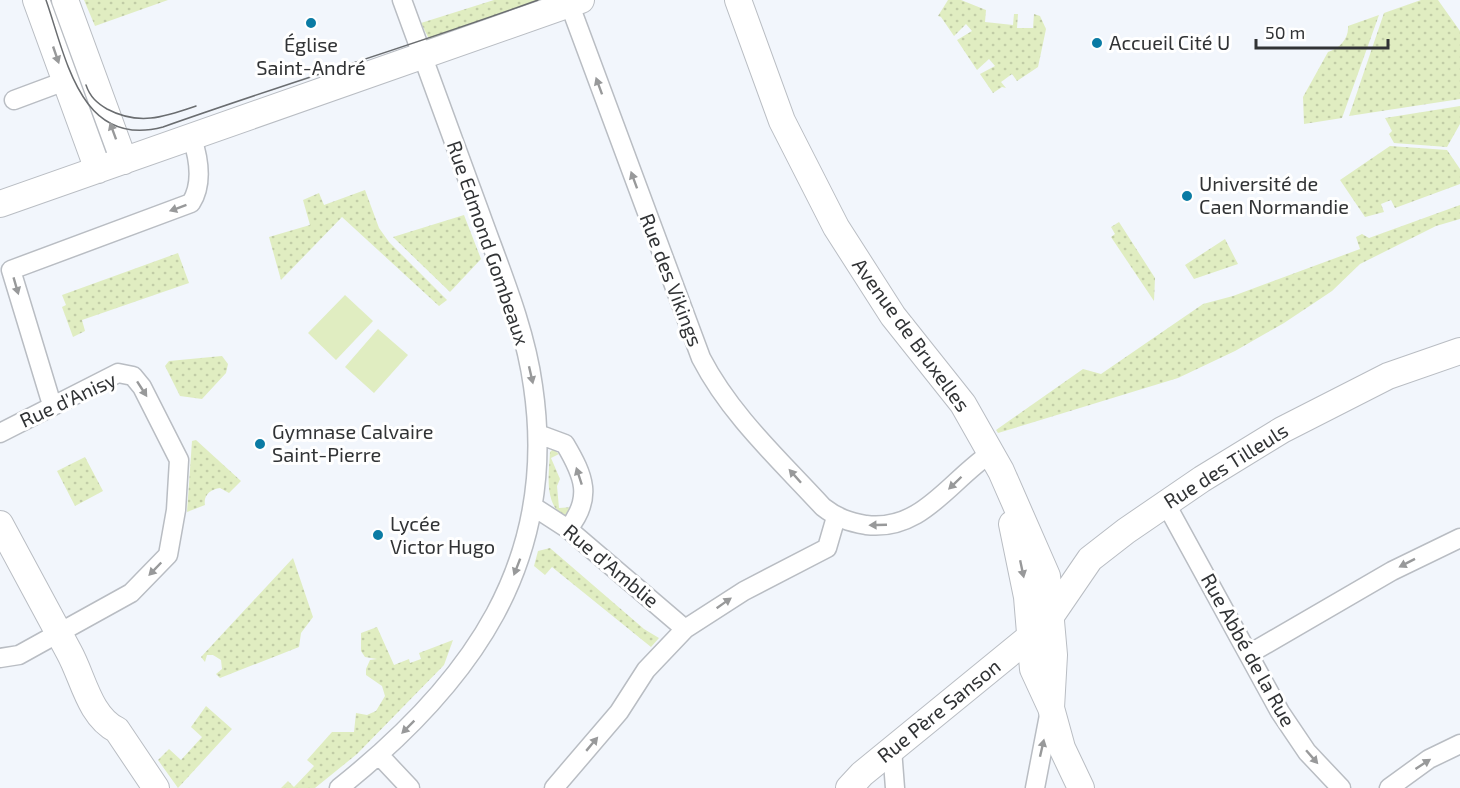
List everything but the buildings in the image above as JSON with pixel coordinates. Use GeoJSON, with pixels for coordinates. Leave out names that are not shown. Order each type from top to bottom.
{"type":"FeatureCollection","features":[{"type":"Feature","properties":{"kind":"street"},"geometry":{"type":"LineString","coordinates":[[36,0],[98,170]]}},
{"type":"Feature","properties":{"kind":"street"},"geometry":{"type":"LineString","coordinates":[[65,0],[124,161]]}},
{"type":"Feature","properties":{"kind":"street","name":"Rue Edmond Gombeaux"},"geometry":{"type":"LineString","coordinates":[[339,788],[379,755],[436,697],[465,661],[501,609],[520,558],[534,507],[538,435],[533,386],[525,347],[468,180],[402,0]]}},
{"type":"Feature","properties":{"kind":"street","name":"Avenue de Bruxelles"},"geometry":{"type":"LineString","coordinates":[[738,0],[783,122],[836,227],[893,316],[963,404],[996,462],[1047,576],[1054,655],[1051,708]]}},
{"type":"Feature","properties":{"kind":"street"},"geometry":{"type":"LineString","coordinates":[[0,204],[192,138],[573,1]]}},
{"type":"Feature","properties":{"kind":"street","name":"Rue des Vikings"},"geometry":{"type":"LineString","coordinates":[[573,1],[701,358],[711,379],[747,426],[823,507],[836,517]]}},
{"type":"Feature","properties":{"kind":"street"},"geometry":{"type":"LineString","coordinates":[[14,100],[65,81]]}},
{"type":"Feature","properties":{"kind":"street"},"geometry":{"type":"LineString","coordinates":[[52,405],[11,270],[191,203],[196,195],[199,180],[197,152],[192,138]]}},
{"type":"Feature","properties":{"kind":"street","name":"Rue des Tilleuls"},"geometry":{"type":"LineString","coordinates":[[1031,636],[1051,616],[1090,560],[1166,504],[1259,444],[1311,415],[1388,376],[1460,351]]}},
{"type":"Feature","properties":{"kind":"street","name":"Rue d'Anisy"},"geometry":{"type":"LineString","coordinates":[[0,433],[118,373],[133,376],[142,387],[179,460],[176,510],[168,555],[131,593],[65,644],[0,658]]}},
{"type":"Feature","properties":{"kind":"street"},"geometry":{"type":"LineString","coordinates":[[538,435],[565,444],[585,495],[580,514],[567,529]]}},
{"type":"Feature","properties":{"kind":"street"},"geometry":{"type":"LineString","coordinates":[[554,788],[619,712],[646,670],[685,629],[744,591],[827,548],[836,517],[855,523],[883,526],[908,519],[930,506],[978,461],[996,462]]}},
{"type":"Feature","properties":{"kind":"street","name":"Avenue de Bruxelles"},"geometry":{"type":"LineString","coordinates":[[996,462],[1028,597],[1033,669],[1051,708]]}},
{"type":"Feature","properties":{"kind":"street","name":"Rue Abbé de la Rue"},"geometry":{"type":"LineString","coordinates":[[1166,504],[1280,712],[1307,752],[1341,788]]}},
{"type":"Feature","properties":{"kind":"street","name":"Rue d'Amblie"},"geometry":{"type":"LineString","coordinates":[[534,507],[567,529],[685,629]]}},
{"type":"Feature","properties":{"kind":"street"},"geometry":{"type":"LineString","coordinates":[[0,525],[65,644],[84,688],[108,725],[117,729],[156,788]]}},
{"type":"Feature","properties":{"kind":"street"},"geometry":{"type":"LineString","coordinates":[[1249,654],[1392,571],[1460,538]]}},
{"type":"Feature","properties":{"kind":"street","name":"Rue Père Sanson"},"geometry":{"type":"LineString","coordinates":[[849,788],[892,749],[1031,636]]}},
{"type":"Feature","properties":{"kind":"street"},"geometry":{"type":"LineString","coordinates":[[1035,788],[1051,708]]}},
{"type":"Feature","properties":{"kind":"street"},"geometry":{"type":"LineString","coordinates":[[1051,708],[1062,748],[1081,788]]}},
{"type":"Feature","properties":{"kind":"street"},"geometry":{"type":"LineString","coordinates":[[1389,788],[1429,759],[1460,744]]}},
{"type":"Feature","properties":{"kind":"street"},"geometry":{"type":"LineString","coordinates":[[892,749],[895,788]]}},
{"type":"Feature","properties":{"kind":"street"},"geometry":{"type":"LineString","coordinates":[[379,755],[410,788]]}},
{"type":"Feature","properties":{"kind":"green space"},"geometry":{"type":"Polygon","coordinates":[[[84,0],[168,0],[95,26],[84,0]]]}},
{"type":"Feature","properties":{"kind":"green space"},"geometry":{"type":"Polygon","coordinates":[[[494,0],[549,0],[437,43],[428,37],[421,23],[494,0]]]}},
{"type":"Feature","properties":{"kind":"green space"},"geometry":{"type":"Polygon","coordinates":[[[948,0],[961,0],[986,10],[985,22],[1013,25],[1014,14],[1018,14],[1017,28],[1033,28],[1034,14],[1040,16],[1046,29],[1038,67],[1017,81],[1012,74],[1001,82],[1006,88],[1002,87],[993,93],[980,74],[995,66],[989,59],[977,70],[957,40],[972,31],[966,24],[954,36],[938,16],[948,0]]]}},
{"type":"Feature","properties":{"kind":"green space"},"geometry":{"type":"Polygon","coordinates":[[[1421,0],[1438,0],[1460,31],[1460,99],[1349,116],[1384,13],[1421,0]]]}},
{"type":"Feature","properties":{"kind":"green space"},"geometry":{"type":"Polygon","coordinates":[[[1379,15],[1342,118],[1304,124],[1303,97],[1328,52],[1343,43],[1348,26],[1379,15]]]}},
{"type":"Feature","properties":{"kind":"green space"},"geometry":{"type":"Polygon","coordinates":[[[1460,106],[1460,124],[1447,147],[1394,143],[1389,134],[1392,131],[1385,118],[1460,106]]]}},
{"type":"Feature","properties":{"kind":"green space"},"geometry":{"type":"Polygon","coordinates":[[[1390,146],[1447,150],[1460,169],[1460,184],[1395,208],[1391,200],[1381,204],[1384,212],[1365,217],[1340,180],[1390,146]]]}},
{"type":"Feature","properties":{"kind":"green space"},"geometry":{"type":"Polygon","coordinates":[[[365,190],[379,228],[389,242],[447,300],[439,306],[342,217],[281,280],[269,237],[310,225],[303,200],[319,193],[324,205],[365,190]]]}},
{"type":"Feature","properties":{"kind":"green space"},"geometry":{"type":"Polygon","coordinates":[[[1460,205],[1460,219],[1436,226],[1360,264],[1332,291],[1284,323],[1235,351],[1178,378],[998,433],[996,430],[1083,369],[1101,374],[1203,304],[1233,296],[1360,249],[1356,237],[1362,234],[1369,238],[1460,205]]]}},
{"type":"Feature","properties":{"kind":"green space"},"geometry":{"type":"Polygon","coordinates":[[[464,215],[481,259],[450,292],[393,237],[464,215]]]}},
{"type":"Feature","properties":{"kind":"green space"},"geometry":{"type":"Polygon","coordinates":[[[1119,222],[1155,278],[1154,301],[1111,237],[1115,234],[1111,227],[1119,222]]]}},
{"type":"Feature","properties":{"kind":"green space"},"geometry":{"type":"Polygon","coordinates":[[[1225,239],[1238,264],[1194,279],[1185,265],[1225,239]]]}},
{"type":"Feature","properties":{"kind":"green space"},"geometry":{"type":"Polygon","coordinates":[[[178,253],[189,283],[82,320],[85,331],[73,337],[62,307],[66,305],[62,295],[178,253]]]}},
{"type":"Feature","properties":{"kind":"green space"},"geometry":{"type":"Polygon","coordinates":[[[345,295],[373,321],[336,360],[308,333],[345,295]]]}},
{"type":"Feature","properties":{"kind":"green space"},"geometry":{"type":"Polygon","coordinates":[[[378,329],[408,355],[374,393],[345,367],[378,329]]]}},
{"type":"Feature","properties":{"kind":"green space"},"geometry":{"type":"Polygon","coordinates":[[[222,356],[228,364],[226,373],[202,399],[180,396],[165,366],[169,361],[222,356]]]}},
{"type":"Feature","properties":{"kind":"green space"},"geometry":{"type":"Polygon","coordinates":[[[196,440],[241,481],[229,493],[220,488],[211,491],[206,495],[205,505],[187,512],[192,441],[196,440]]]}},
{"type":"Feature","properties":{"kind":"green space"},"geometry":{"type":"Polygon","coordinates":[[[553,449],[559,454],[551,458],[560,479],[557,486],[559,508],[574,507],[568,515],[562,516],[556,510],[550,495],[550,452],[553,449]]]}},
{"type":"Feature","properties":{"kind":"green space"},"geometry":{"type":"Polygon","coordinates":[[[85,457],[103,491],[75,506],[57,471],[85,457]]]}},
{"type":"Feature","properties":{"kind":"green space"},"geometry":{"type":"Polygon","coordinates":[[[550,548],[644,629],[659,638],[651,647],[552,567],[545,575],[534,566],[538,551],[550,548]]]}},
{"type":"Feature","properties":{"kind":"green space"},"geometry":{"type":"Polygon","coordinates":[[[293,558],[313,617],[301,633],[299,647],[220,678],[216,674],[222,669],[221,660],[213,655],[207,655],[205,662],[201,657],[293,558]]]}},
{"type":"Feature","properties":{"kind":"green space"},"geometry":{"type":"Polygon","coordinates":[[[377,627],[394,665],[409,659],[410,663],[421,659],[419,653],[453,640],[444,665],[357,754],[315,788],[281,788],[288,781],[294,787],[314,766],[307,760],[332,732],[354,732],[356,713],[367,715],[376,711],[385,696],[382,686],[366,675],[370,660],[377,659],[365,657],[361,651],[361,633],[377,627]]]}},
{"type":"Feature","properties":{"kind":"green space"},"geometry":{"type":"Polygon","coordinates":[[[206,706],[232,729],[178,788],[158,760],[169,749],[181,760],[202,737],[191,727],[206,706]]]}},
{"type":"Feature","properties":{"kind":"tram line"},"geometry":{"type":"LineString","coordinates":[[46,0],[70,71],[81,93],[95,112],[113,124],[135,130],[163,127],[538,0]]}},
{"type":"Feature","properties":{"kind":"tram line"},"geometry":{"type":"LineString","coordinates":[[86,85],[100,104],[107,109],[130,117],[151,118],[173,114],[196,106]]}},
{"type":"Feature","properties":{"kind":"place","name":"Église Saint-André"},"geometry":{"type":"Point","coordinates":[311,23]}},
{"type":"Feature","properties":{"kind":"place","name":"Accueil Cité U"},"geometry":{"type":"Point","coordinates":[1097,43]}},
{"type":"Feature","properties":{"kind":"place","name":"Université de Caen Normandie"},"geometry":{"type":"Point","coordinates":[1187,196]}},
{"type":"Feature","properties":{"kind":"place","name":"Gymnase Calvaire Saint-Pierre"},"geometry":{"type":"Point","coordinates":[260,444]}},
{"type":"Feature","properties":{"kind":"place","name":"Lycée Victor Hugo"},"geometry":{"type":"Point","coordinates":[378,535]}}]}
